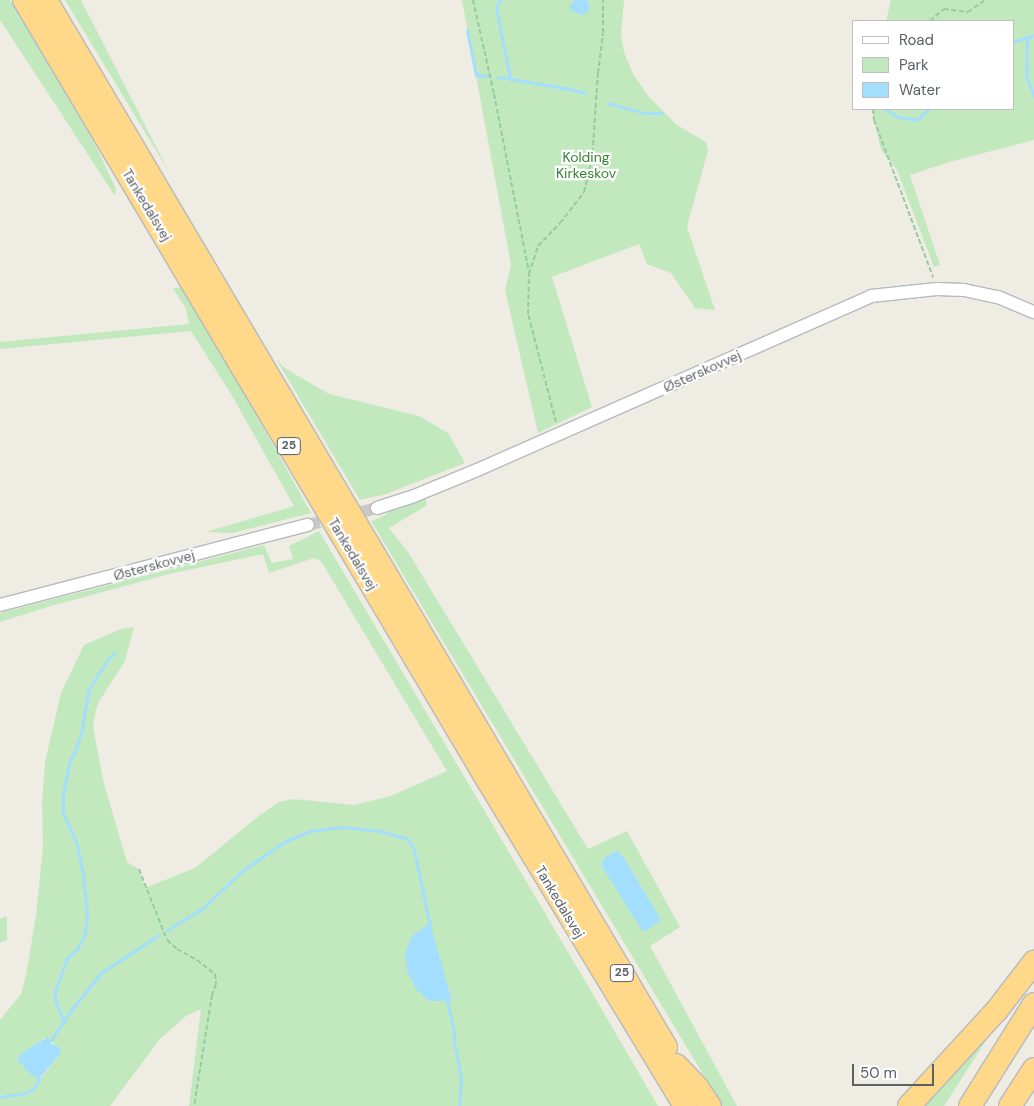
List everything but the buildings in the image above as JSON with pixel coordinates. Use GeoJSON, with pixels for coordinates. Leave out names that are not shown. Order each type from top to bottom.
{"type":"FeatureCollection","features":[{"type":"Feature","properties":{"kind":"highway","name":"Tankedalsvej"},"geometry":{"type":"LineString","coordinates":[[24,0],[480,768],[671,1069],[702,1106]]}},
{"type":"Feature","properties":{"kind":"highway","name":"Tankedalsvej"},"geometry":{"type":"LineString","coordinates":[[46,0],[671,1069],[685,1106]]}},
{"type":"Feature","properties":{"kind":"highway"},"geometry":{"type":"LineString","coordinates":[[909,1106],[997,1010],[1034,962]]}},
{"type":"Feature","properties":{"kind":"highway"},"geometry":{"type":"LineString","coordinates":[[970,1106],[1034,1004]]}},
{"type":"Feature","properties":{"kind":"highway"},"geometry":{"type":"LineString","coordinates":[[671,1069],[678,1106]]}},
{"type":"Feature","properties":{"kind":"highway"},"geometry":{"type":"LineString","coordinates":[[671,1069],[710,1106]]}},
{"type":"Feature","properties":{"kind":"highway"},"geometry":{"type":"LineString","coordinates":[[1010,1106],[1034,1069]]}},
{"type":"Feature","properties":{"kind":"street","name":"Østerskovvej"},"geometry":{"type":"LineString","coordinates":[[376,508],[414,496],[560,434],[871,296],[937,289],[964,290],[998,297],[1034,312]]}},
{"type":"Feature","properties":{"kind":"street","name":"Østerskovvej"},"geometry":{"type":"LineString","coordinates":[[0,605],[308,525]]}},
{"type":"Feature","properties":{"kind":"path"},"geometry":{"type":"LineString","coordinates":[[473,0],[494,94],[529,274],[528,314],[560,434]]}},
{"type":"Feature","properties":{"kind":"path"},"geometry":{"type":"LineString","coordinates":[[529,274],[538,246],[560,223],[584,192],[592,160],[598,73],[603,33],[603,0]]}},
{"type":"Feature","properties":{"kind":"path"},"geometry":{"type":"LineString","coordinates":[[931,20],[944,9],[968,12],[985,0]]}},
{"type":"Feature","properties":{"kind":"path"},"geometry":{"type":"LineString","coordinates":[[873,110],[874,120],[937,289]]}},
{"type":"Feature","properties":{"kind":"path"},"geometry":{"type":"LineString","coordinates":[[139,869],[167,940],[176,949],[198,960],[215,974],[216,984],[212,995],[194,1106]]}},
{"type":"Feature","properties":{"kind":"green space"},"geometry":{"type":"Polygon","coordinates":[[[0,0],[10,0],[23,20],[95,144],[116,189],[115,196],[0,20],[0,0]]]}},
{"type":"Feature","properties":{"kind":"green space"},"geometry":{"type":"Polygon","coordinates":[[[65,0],[81,0],[169,172],[65,0]]]}},
{"type":"Feature","properties":{"kind":"green space","name":"Kolding Kirkeskov"},"geometry":{"type":"Polygon","coordinates":[[[462,0],[624,0],[621,35],[624,52],[633,74],[648,96],[677,125],[706,142],[708,150],[687,227],[715,310],[695,308],[671,273],[647,264],[639,244],[552,277],[592,407],[538,433],[505,290],[511,265],[462,0]]]}},
{"type":"Feature","properties":{"kind":"green space"},"geometry":{"type":"Polygon","coordinates":[[[891,0],[1034,0],[1034,140],[949,162],[910,175],[940,265],[934,267],[897,170],[881,150],[872,110],[1014,110],[1014,20],[886,20],[891,0]]]}},
{"type":"Feature","properties":{"kind":"green space"},"geometry":{"type":"Polygon","coordinates":[[[185,287],[311,513],[232,533],[206,532],[294,506],[231,394],[191,331],[0,349],[0,342],[189,324],[186,309],[173,288],[185,287]]]}},
{"type":"Feature","properties":{"kind":"green space"},"geometry":{"type":"Polygon","coordinates":[[[276,359],[286,369],[329,394],[419,416],[448,433],[465,463],[386,494],[360,500],[276,359]]]}},
{"type":"Feature","properties":{"kind":"green space"},"geometry":{"type":"Polygon","coordinates":[[[426,497],[426,506],[389,528],[408,552],[588,849],[627,831],[680,927],[650,946],[737,1106],[722,1106],[371,521],[382,517],[394,508],[426,497]]]}},
{"type":"Feature","properties":{"kind":"green space"},"geometry":{"type":"Polygon","coordinates":[[[319,531],[658,1106],[189,1106],[201,1009],[186,1016],[160,1039],[110,1106],[0,1106],[0,1020],[21,994],[26,976],[36,915],[43,847],[42,804],[45,762],[61,693],[84,645],[121,629],[134,627],[125,661],[100,700],[96,709],[93,727],[104,784],[127,862],[139,869],[145,888],[195,868],[260,815],[279,802],[293,799],[354,805],[391,796],[447,771],[321,561],[314,558],[269,573],[263,554],[169,574],[0,622],[0,613],[264,545],[272,563],[293,559],[289,546],[319,531]],[[45,1038],[36,1045],[25,1066],[30,1074],[41,1078],[61,1053],[51,1040],[45,1038]]]}},
{"type":"Feature","properties":{"kind":"green space"},"geometry":{"type":"Polygon","coordinates":[[[7,916],[7,940],[0,943],[0,919],[7,916]]]}},
{"type":"Feature","properties":{"kind":"green space"},"geometry":{"type":"Polygon","coordinates":[[[992,1031],[944,1106],[922,1106],[992,1031]]]}},
{"type":"Feature","properties":{"kind":"water"},"geometry":{"type":"Polygon","coordinates":[[[575,0],[587,0],[590,7],[588,12],[582,15],[572,11],[569,6],[575,0]]]}},
{"type":"Feature","properties":{"kind":"water"},"geometry":{"type":"Polygon","coordinates":[[[617,851],[624,858],[661,920],[647,930],[643,931],[638,924],[601,865],[604,858],[617,851]]]}},
{"type":"Feature","properties":{"kind":"water"},"geometry":{"type":"Polygon","coordinates":[[[430,923],[452,1001],[429,1001],[416,989],[407,971],[405,953],[412,936],[430,923]]]}},
{"type":"Feature","properties":{"kind":"water"},"geometry":{"type":"Polygon","coordinates":[[[48,1037],[52,1044],[60,1048],[61,1053],[39,1079],[30,1074],[17,1059],[25,1051],[48,1037]]]}},
{"type":"Feature","properties":{"kind":"waterway"},"geometry":{"type":"LineString","coordinates":[[501,0],[496,7],[510,78]]}},
{"type":"Feature","properties":{"kind":"waterway"},"geometry":{"type":"LineString","coordinates":[[467,30],[476,75],[487,76]]}},
{"type":"Feature","properties":{"kind":"waterway"},"geometry":{"type":"LineString","coordinates":[[1014,42],[1034,35]]}},
{"type":"Feature","properties":{"kind":"waterway"},"geometry":{"type":"LineString","coordinates":[[1027,37],[1026,76],[1034,97]]}},
{"type":"Feature","properties":{"kind":"waterway"},"geometry":{"type":"LineString","coordinates":[[498,77],[585,93]]}},
{"type":"Feature","properties":{"kind":"waterway"},"geometry":{"type":"LineString","coordinates":[[607,103],[645,113],[662,113]]}},
{"type":"Feature","properties":{"kind":"waterway"},"geometry":{"type":"LineString","coordinates":[[887,110],[898,117],[916,120],[928,110]]}},
{"type":"Feature","properties":{"kind":"waterway"},"geometry":{"type":"LineString","coordinates":[[64,1022],[55,1000],[55,990],[67,958],[76,950],[84,937],[87,915],[83,874],[76,842],[63,813],[63,795],[70,760],[82,729],[88,690],[108,659],[115,653]]}},
{"type":"Feature","properties":{"kind":"waterway"},"geometry":{"type":"LineString","coordinates":[[167,930],[203,908],[243,870],[286,841],[309,831],[343,827],[380,831],[408,839],[414,850],[430,925]]}},
{"type":"Feature","properties":{"kind":"waterway"},"geometry":{"type":"LineString","coordinates":[[51,1040],[71,1010],[102,972],[159,935]]}},
{"type":"Feature","properties":{"kind":"waterway"},"geometry":{"type":"LineString","coordinates":[[446,997],[454,1032],[461,1079],[459,1106]]}},
{"type":"Feature","properties":{"kind":"waterway"},"geometry":{"type":"LineString","coordinates":[[0,1097],[26,1093],[33,1089],[39,1079]]}},
{"type":"Feature","properties":{"kind":"tunnel"},"geometry":{"type":"LineString","coordinates":[[308,525],[377,508]]}}]}
